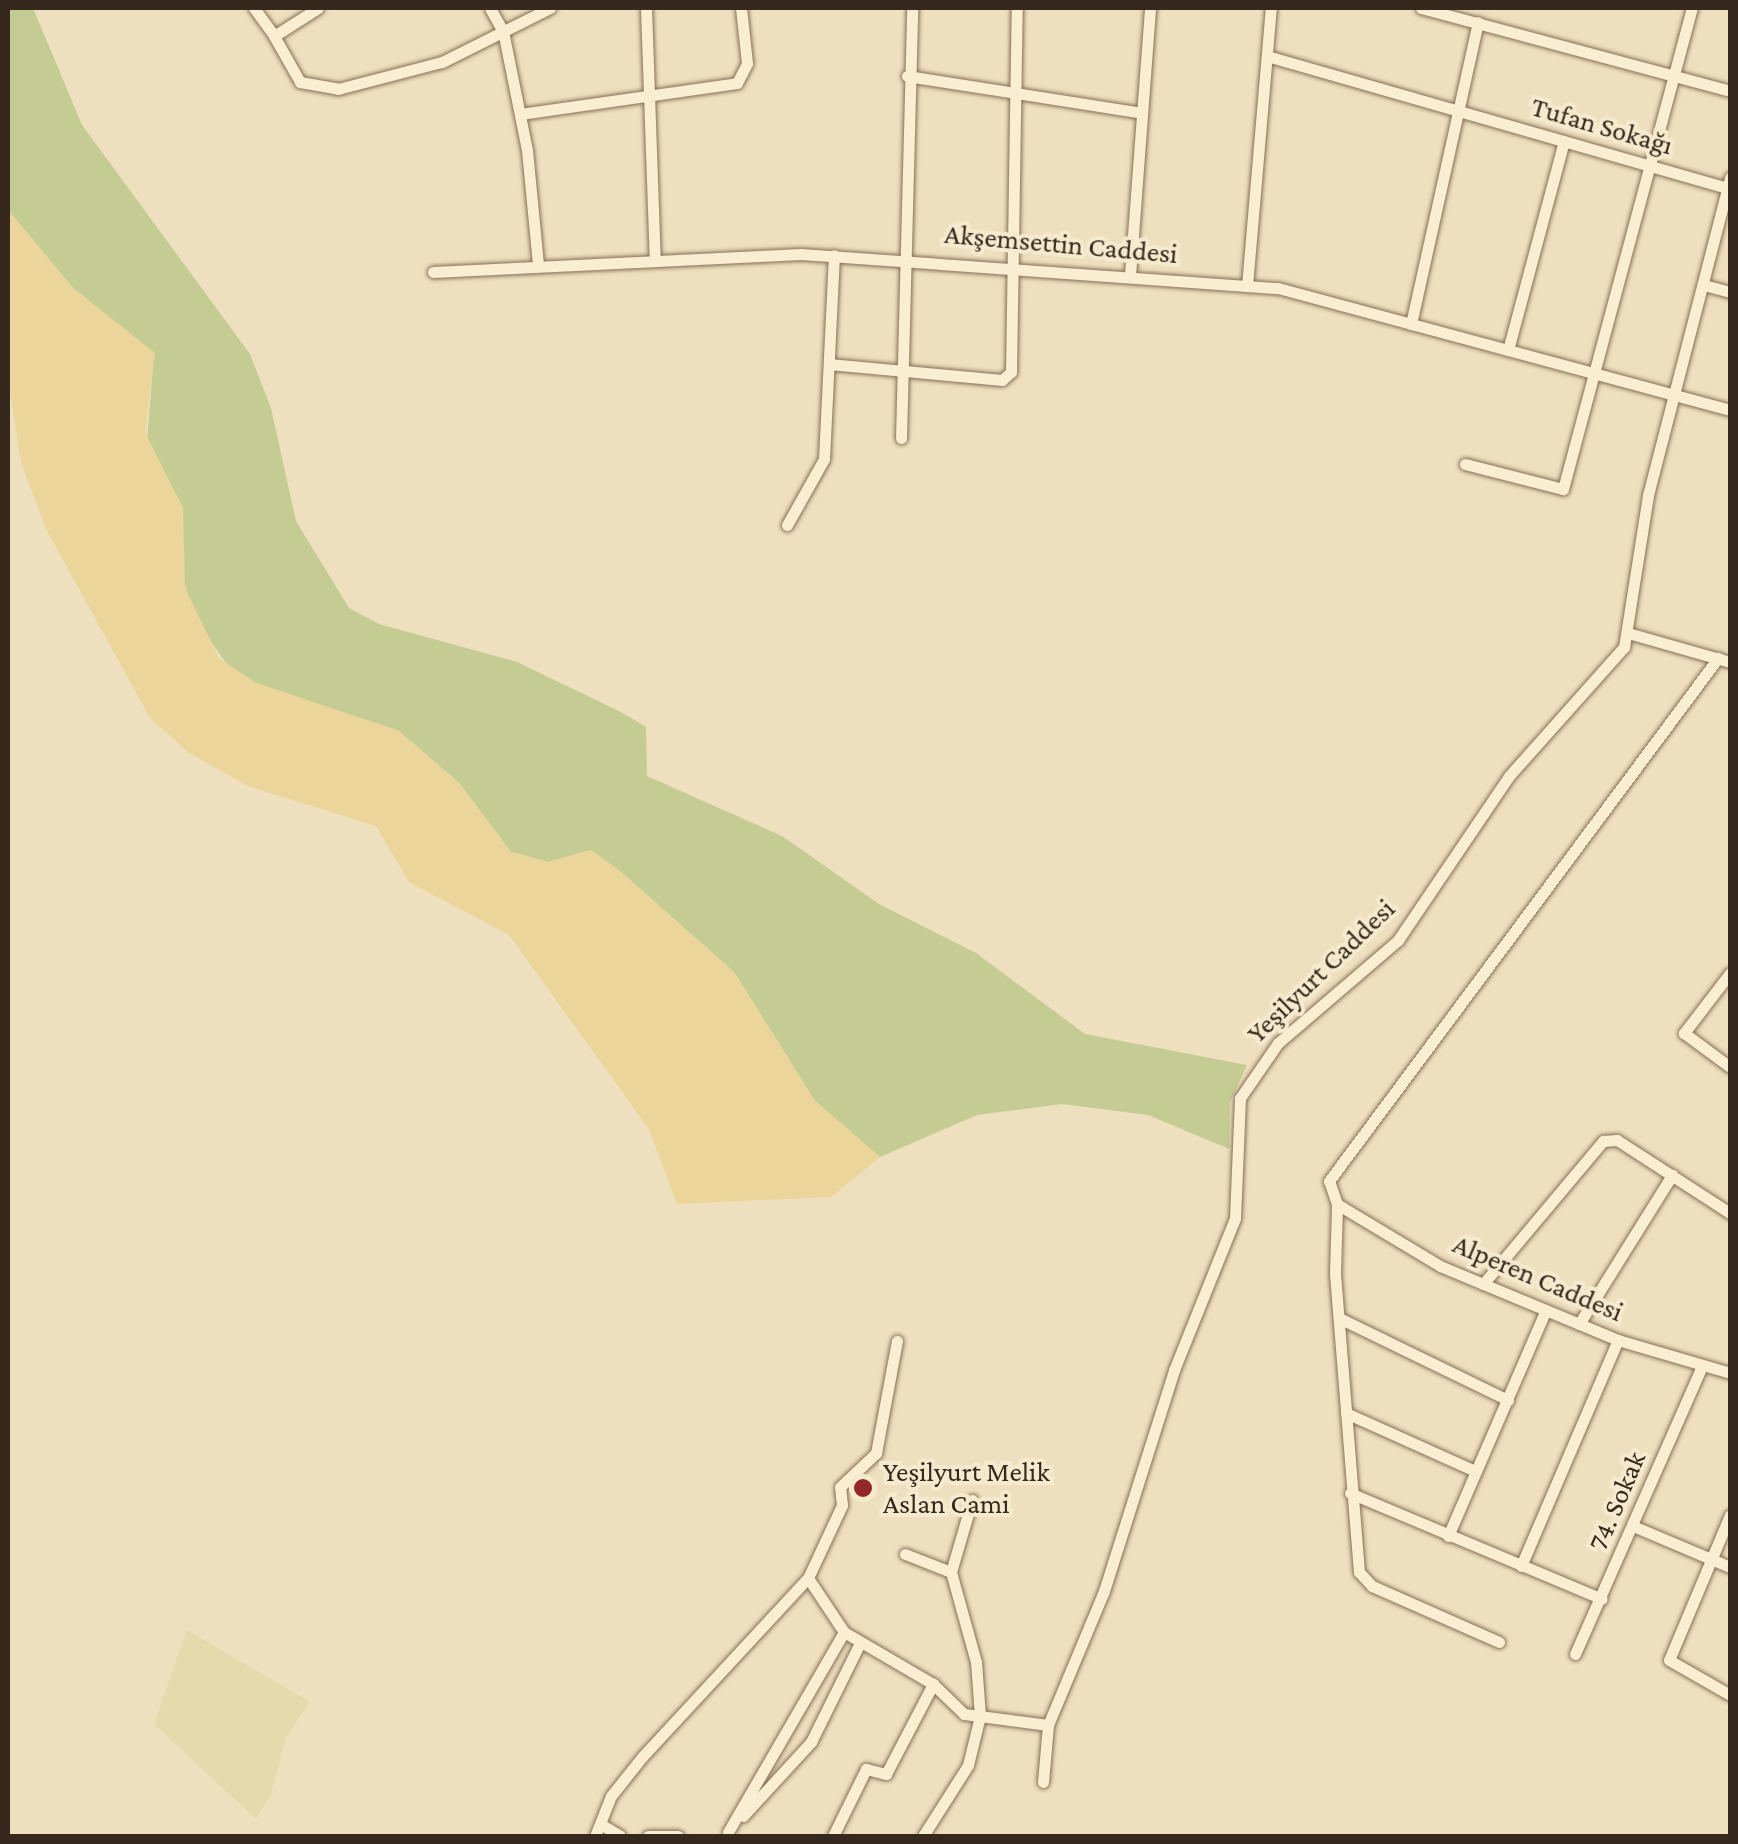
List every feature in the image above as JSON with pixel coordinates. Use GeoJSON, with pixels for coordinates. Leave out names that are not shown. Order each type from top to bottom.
{"type":"FeatureCollection","features":[{"type":"Feature","properties":{"kind":"street"},"geometry":{"type":"LineString","coordinates":[[254,8],[274,36],[294,78],[322,90],[410,73],[550,8]]}},
{"type":"Feature","properties":{"kind":"street"},"geometry":{"type":"LineString","coordinates":[[274,36],[318,8]]}},
{"type":"Feature","properties":{"kind":"street"},"geometry":{"type":"LineString","coordinates":[[490,8],[503,31],[520,114],[538,265]]}},
{"type":"Feature","properties":{"kind":"street"},"geometry":{"type":"LineString","coordinates":[[646,8],[655,260]]}},
{"type":"Feature","properties":{"kind":"street"},"geometry":{"type":"LineString","coordinates":[[520,114],[650,98],[743,79],[741,8]]}},
{"type":"Feature","properties":{"kind":"street"},"geometry":{"type":"LineString","coordinates":[[901,438],[907,76],[912,8]]}},
{"type":"Feature","properties":{"kind":"street"},"geometry":{"type":"LineString","coordinates":[[829,364],[1006,379],[1013,265],[1012,89],[1017,8]]}},
{"type":"Feature","properties":{"kind":"street"},"geometry":{"type":"LineString","coordinates":[[1130,275],[1150,8]]}},
{"type":"Feature","properties":{"kind":"street"},"geometry":{"type":"LineString","coordinates":[[1247,286],[1271,8]]}},
{"type":"Feature","properties":{"kind":"street"},"geometry":{"type":"LineString","coordinates":[[1421,8],[1730,90]]}},
{"type":"Feature","properties":{"kind":"street"},"geometry":{"type":"LineString","coordinates":[[1465,464],[1563,489],[1646,164],[1692,8]]}},
{"type":"Feature","properties":{"kind":"street"},"geometry":{"type":"LineString","coordinates":[[1411,324],[1462,111],[1478,22]]}},
{"type":"Feature","properties":{"kind":"street","name":"Tufan Sokağı"},"geometry":{"type":"LineString","coordinates":[[1267,56],[1730,185]]}},
{"type":"Feature","properties":{"kind":"street"},"geometry":{"type":"LineString","coordinates":[[907,76],[1012,89],[1142,113]]}},
{"type":"Feature","properties":{"kind":"street"},"geometry":{"type":"LineString","coordinates":[[1508,350],[1564,141]]}},
{"type":"Feature","properties":{"kind":"street","name":"Yeşilyurt Caddesi"},"geometry":{"type":"LineString","coordinates":[[1043,1782],[1048,1725],[1104,1591],[1174,1370],[1236,1218],[1236,1118],[1250,1078],[1278,1043],[1398,940],[1487,805],[1604,677],[1628,632],[1672,393],[1730,185]]}},
{"type":"Feature","properties":{"kind":"street"},"geometry":{"type":"LineString","coordinates":[[787,525],[820,476],[834,255]]}},
{"type":"Feature","properties":{"kind":"street","name":"Akşemsettin Caddesi"},"geometry":{"type":"LineString","coordinates":[[433,272],[834,255],[1013,265],[1247,286],[1411,324],[1730,410]]}},
{"type":"Feature","properties":{"kind":"street"},"geometry":{"type":"LineString","coordinates":[[1704,285],[1730,292]]}},
{"type":"Feature","properties":{"kind":"street"},"geometry":{"type":"LineString","coordinates":[[1500,1642],[1362,1578],[1350,1493],[1338,1318],[1337,1204],[1332,1172],[1724,660],[1628,632]]}},
{"type":"Feature","properties":{"kind":"street"},"geometry":{"type":"LineString","coordinates":[[1730,973],[1684,1033],[1730,1067]]}},
{"type":"Feature","properties":{"kind":"street"},"geometry":{"type":"LineString","coordinates":[[1483,1284],[1597,1143],[1617,1140],[1730,1213]]}},
{"type":"Feature","properties":{"kind":"street"},"geometry":{"type":"LineString","coordinates":[[1579,1324],[1672,1175]]}},
{"type":"Feature","properties":{"kind":"street","name":"Alperen Caddesi"},"geometry":{"type":"LineString","coordinates":[[1337,1204],[1483,1284],[1618,1340],[1730,1373]]}},
{"type":"Feature","properties":{"kind":"street"},"geometry":{"type":"LineString","coordinates":[[1448,1536],[1546,1310]]}},
{"type":"Feature","properties":{"kind":"street"},"geometry":{"type":"LineString","coordinates":[[1338,1318],[1508,1400]]}},
{"type":"Feature","properties":{"kind":"street"},"geometry":{"type":"LineString","coordinates":[[1520,1566],[1618,1340]]}},
{"type":"Feature","properties":{"kind":"street"},"geometry":{"type":"LineString","coordinates":[[620,1836],[599,1831],[611,1796],[808,1578],[842,1505],[840,1487],[876,1453],[897,1341]]}},
{"type":"Feature","properties":{"kind":"street","name":"74. Sokak"},"geometry":{"type":"LineString","coordinates":[[1576,1654],[1702,1366]]}},
{"type":"Feature","properties":{"kind":"street"},"geometry":{"type":"LineString","coordinates":[[1346,1414],[1475,1470]]}},
{"type":"Feature","properties":{"kind":"street"},"geometry":{"type":"LineString","coordinates":[[1350,1493],[1602,1599]]}},
{"type":"Feature","properties":{"kind":"street"},"geometry":{"type":"LineString","coordinates":[[924,1836],[968,1764],[980,1716],[976,1662],[951,1572],[972,1500]]}},
{"type":"Feature","properties":{"kind":"street"},"geometry":{"type":"LineString","coordinates":[[1730,1515],[1669,1660],[1730,1696]]}},
{"type":"Feature","properties":{"kind":"street"},"geometry":{"type":"LineString","coordinates":[[1633,1526],[1730,1567]]}},
{"type":"Feature","properties":{"kind":"street"},"geometry":{"type":"LineString","coordinates":[[905,1554],[951,1572]]}},
{"type":"Feature","properties":{"kind":"street"},"geometry":{"type":"LineString","coordinates":[[808,1578],[844,1632],[932,1684],[964,1714],[1048,1725]]}},
{"type":"Feature","properties":{"kind":"street"},"geometry":{"type":"LineString","coordinates":[[726,1834],[844,1632]]}},
{"type":"Feature","properties":{"kind":"street"},"geometry":{"type":"LineString","coordinates":[[726,1834],[810,1742],[860,1643]]}},
{"type":"Feature","properties":{"kind":"street"},"geometry":{"type":"LineString","coordinates":[[833,1836],[866,1770],[886,1774],[932,1684]]}},
{"type":"Feature","properties":{"kind":"street"},"geometry":{"type":"LineString","coordinates":[[788,1729],[810,1742]]}},
{"type":"Feature","properties":{"kind":"street"},"geometry":{"type":"LineString","coordinates":[[764,1770],[778,1779]]}},
{"type":"Feature","properties":{"kind":"street"},"geometry":{"type":"LineString","coordinates":[[648,1836],[678,1836]]}},
{"type":"Feature","properties":{"kind":"shaded area"},"geometry":{"type":"Polygon","coordinates":[[[187,1630],[310,1702],[286,1737],[271,1794],[256,1819],[154,1724],[187,1630]]]}},
{"type":"Feature","properties":{"kind":"green space"},"geometry":{"type":"Polygon","coordinates":[[[8,8],[33,8],[82,125],[250,354],[271,408],[296,521],[349,608],[379,624],[517,662],[621,712],[646,727],[647,776],[782,836],[879,904],[976,953],[1085,1034],[1247,1065],[1230,1102],[1229,1149],[1148,1115],[1062,1104],[977,1115],[880,1157],[815,1101],[734,972],[621,872],[591,850],[548,862],[511,852],[459,783],[399,731],[256,683],[228,666],[193,616],[182,573],[183,508],[147,441],[154,353],[73,288],[8,210],[8,8]]]}},
{"type":"Feature","properties":{"kind":"sand"},"geometry":{"type":"Polygon","coordinates":[[[8,210],[73,288],[155,353],[145,432],[183,508],[185,588],[219,658],[256,683],[399,731],[459,783],[511,852],[548,862],[591,850],[621,872],[734,972],[815,1101],[880,1157],[831,1197],[677,1204],[649,1129],[509,935],[409,882],[376,826],[248,786],[189,753],[150,718],[46,529],[21,462],[8,379],[8,210]]]}},
{"type":"Feature","properties":{"kind":"place","name":"Yeşilyurt Melik Aslan Cami"},"geometry":{"type":"Point","coordinates":[863,1488]}}]}
